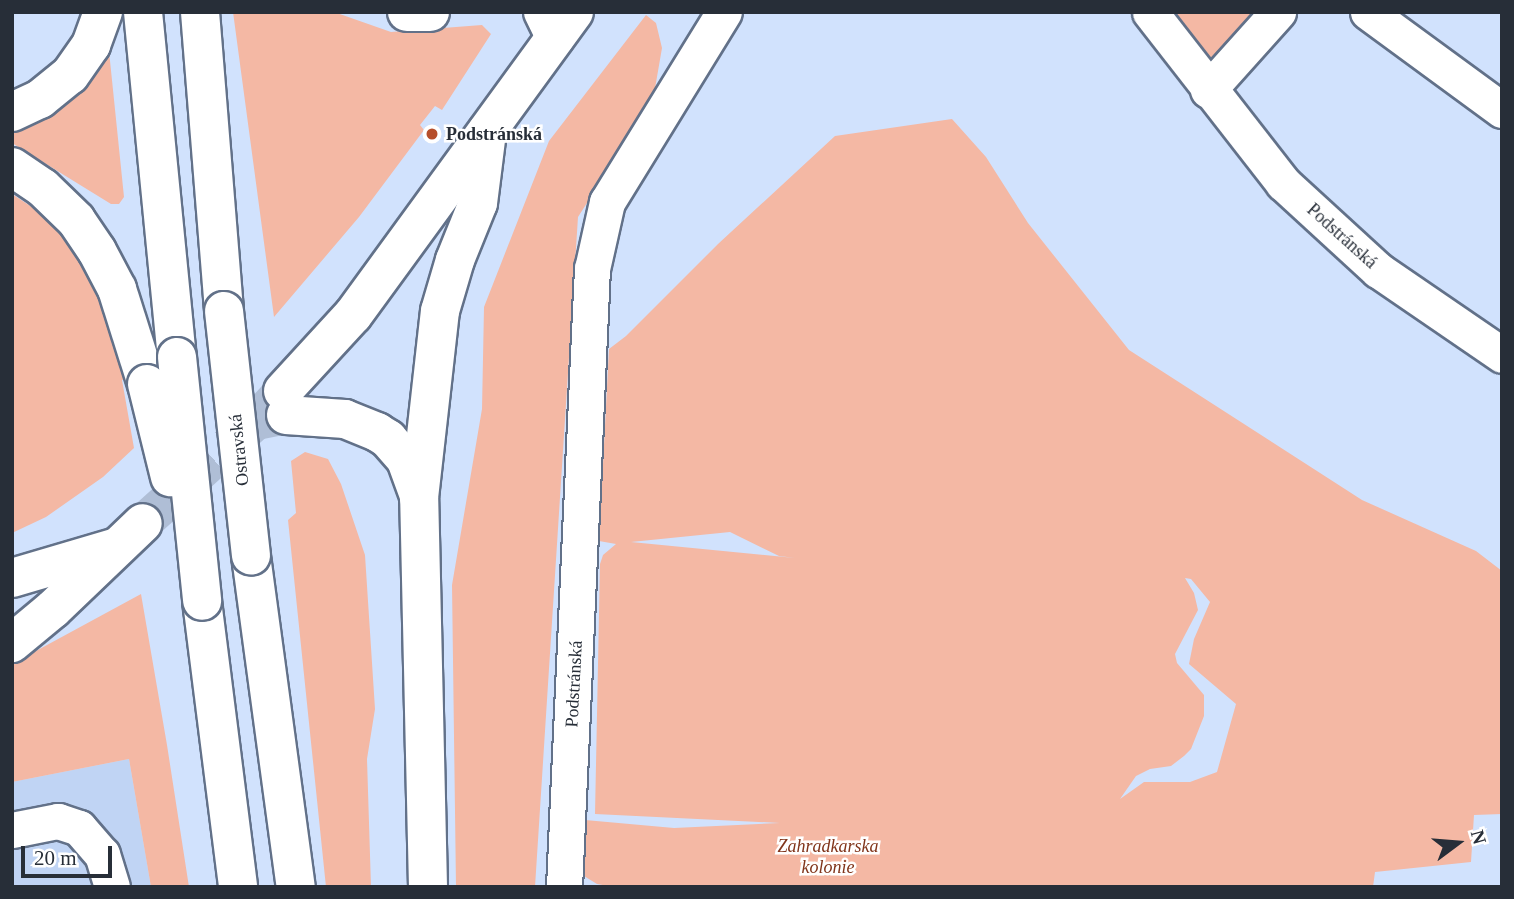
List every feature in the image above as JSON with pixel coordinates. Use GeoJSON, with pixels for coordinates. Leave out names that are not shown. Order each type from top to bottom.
{"type":"FeatureCollection","features":[{"type":"Feature","properties":{"kind":"main road"},"geometry":{"type":"LineString","coordinates":[[12,112],[40,99],[70,75],[91,45],[103,12]]}},
{"type":"Feature","properties":{"kind":"main road"},"geometry":{"type":"LineString","coordinates":[[142,12],[202,601],[238,887]]}},
{"type":"Feature","properties":{"kind":"main road","name":"Ostravská"},"geometry":{"type":"LineString","coordinates":[[200,12],[224,311],[251,556],[296,887]]}},
{"type":"Feature","properties":{"kind":"main road"},"geometry":{"type":"LineString","coordinates":[[407,12],[430,12]]}},
{"type":"Feature","properties":{"kind":"main road"},"geometry":{"type":"LineString","coordinates":[[419,498],[406,460],[388,439],[345,419],[285,403],[487,132],[557,21]]}},
{"type":"Feature","properties":{"kind":"main road"},"geometry":{"type":"LineString","coordinates":[[428,887],[419,498],[440,310],[455,260],[478,203],[487,132]]}},
{"type":"Feature","properties":{"kind":"main road"},"geometry":{"type":"LineString","coordinates":[[12,167],[43,188],[76,220],[97,251],[117,289],[147,384],[202,601]]}},
{"type":"Feature","properties":{"kind":"main road"},"geometry":{"type":"LineString","coordinates":[[12,643],[53,609],[143,523]]}},
{"type":"Feature","properties":{"kind":"main road"},"geometry":{"type":"LineString","coordinates":[[12,578],[114,548]]}},
{"type":"Feature","properties":{"kind":"main road"},"geometry":{"type":"LineString","coordinates":[[12,613],[69,580],[114,548]]}},
{"type":"Feature","properties":{"kind":"street","name":"Podstránská"},"geometry":{"type":"LineString","coordinates":[[565,887],[592,269],[607,202],[723,12]]}},
{"type":"Feature","properties":{"kind":"street","name":"Podstránská"},"geometry":{"type":"LineString","coordinates":[[1150,12],[1208,90],[1283,183],[1378,270],[1502,355]]}},
{"type":"Feature","properties":{"kind":"street"},"geometry":{"type":"LineString","coordinates":[[1208,90],[1278,12]]}},
{"type":"Feature","properties":{"kind":"street"},"geometry":{"type":"LineString","coordinates":[[1368,12],[1502,110]]}},
{"type":"Feature","properties":{"kind":"street"},"geometry":{"type":"LineString","coordinates":[[12,830],[58,821],[79,828],[102,854],[112,887]]}},
{"type":"Feature","properties":{"kind":"shaded area"},"geometry":{"type":"Polygon","coordinates":[[[129,759],[151,887],[12,887],[12,782],[129,759]]]}},
{"type":"Feature","properties":{"kind":"green space"},"geometry":{"type":"Polygon","coordinates":[[[233,12],[334,12],[391,32],[482,25],[491,34],[442,110],[435,106],[420,125],[424,130],[359,217],[274,317],[233,12]]]}},
{"type":"Feature","properties":{"kind":"green space"},"geometry":{"type":"Polygon","coordinates":[[[1168,12],[1263,12],[1215,67],[1168,12]]]}},
{"type":"Feature","properties":{"kind":"green space"},"geometry":{"type":"Polygon","coordinates":[[[646,15],[656,23],[662,48],[653,100],[578,217],[535,887],[456,887],[452,585],[482,409],[484,307],[549,141],[646,15]]]}},
{"type":"Feature","properties":{"kind":"green space"},"geometry":{"type":"Polygon","coordinates":[[[109,51],[124,197],[119,204],[111,204],[12,143],[12,133],[42,119],[94,74],[109,51]]]}},
{"type":"Feature","properties":{"kind":"green space","name":"Zahradkarska kolonie"},"geometry":{"type":"Polygon","coordinates":[[[952,119],[986,157],[1028,223],[1129,350],[1362,500],[1476,551],[1502,571],[1502,814],[1474,815],[1471,862],[1375,872],[1373,887],[614,887],[597,884],[584,876],[581,863],[585,820],[674,828],[780,823],[595,814],[600,564],[603,555],[616,544],[599,541],[609,349],[626,336],[718,244],[835,136],[952,119]],[[730,532],[631,542],[795,558],[779,556],[730,532]],[[1185,578],[1194,593],[1198,610],[1175,654],[1177,663],[1204,695],[1204,716],[1191,749],[1184,756],[1171,766],[1150,769],[1136,776],[1120,799],[1144,782],[1190,782],[1217,772],[1236,704],[1189,664],[1194,639],[1210,602],[1191,579],[1185,578]]]}},
{"type":"Feature","properties":{"kind":"green space"},"geometry":{"type":"Polygon","coordinates":[[[12,194],[55,222],[96,284],[130,378],[122,380],[134,448],[103,477],[46,517],[12,533],[12,194]]]}},
{"type":"Feature","properties":{"kind":"green space"},"geometry":{"type":"Polygon","coordinates":[[[305,452],[328,459],[341,484],[365,555],[375,709],[367,759],[371,887],[326,887],[288,520],[296,513],[291,461],[305,452]]]}},
{"type":"Feature","properties":{"kind":"green space"},"geometry":{"type":"Polygon","coordinates":[[[141,594],[189,887],[151,887],[129,759],[12,782],[12,664],[141,594]]]}},
{"type":"Feature","properties":{"kind":"tunnel"},"geometry":{"type":"LineString","coordinates":[[143,523],[256,421],[283,391]]}},
{"type":"Feature","properties":{"kind":"tunnel"},"geometry":{"type":"LineString","coordinates":[[256,421],[286,415]]}},
{"type":"Feature","properties":{"kind":"place","name":"Podstránská"},"geometry":{"type":"Point","coordinates":[432,134]}}]}
